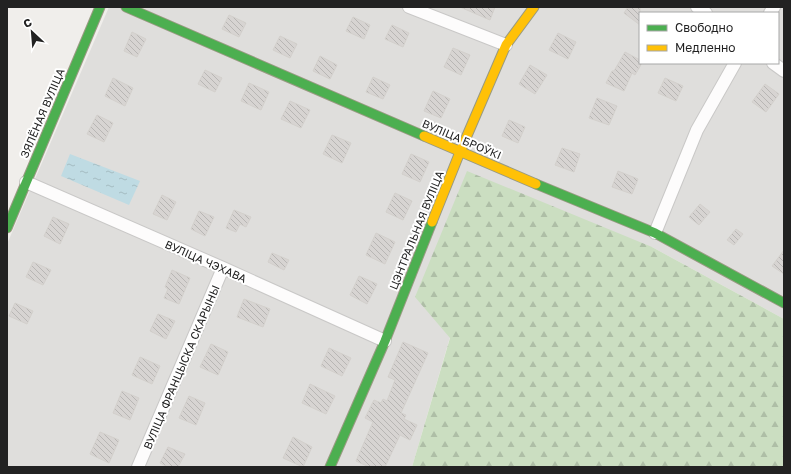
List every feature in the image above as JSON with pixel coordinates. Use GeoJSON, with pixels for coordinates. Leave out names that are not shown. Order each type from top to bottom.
{"type":"FeatureCollection","features":[{"type":"Feature","properties":{"kind":"street","name":"ЗЯЛЁНАЯ ВУЛІЦА"},"geometry":{"type":"LineString","coordinates":[[7,228],[100,7]]}},
{"type":"Feature","properties":{"kind":"street","name":"ВУЛІЦА БРОЎКІ"},"geometry":{"type":"LineString","coordinates":[[126,7],[460,152],[655,232],[784,303]]}},
{"type":"Feature","properties":{"kind":"street"},"geometry":{"type":"LineString","coordinates":[[409,7],[506,45]]}},
{"type":"Feature","properties":{"kind":"street","name":"ЦЭНТРАЛЬНАЯ ВУЛІЦА"},"geometry":{"type":"LineString","coordinates":[[330,467],[385,341],[460,152],[506,45],[534,7]]}},
{"type":"Feature","properties":{"kind":"street"},"geometry":{"type":"LineString","coordinates":[[655,232],[697,130],[734,64]]}},
{"type":"Feature","properties":{"kind":"street"},"geometry":{"type":"LineString","coordinates":[[774,64],[784,71]]}},
{"type":"Feature","properties":{"kind":"street","name":"ВУЛІЦА ЧЭХАВА"},"geometry":{"type":"LineString","coordinates":[[26,182],[385,341]]}},
{"type":"Feature","properties":{"kind":"street","name":"ВУЛІЦА ФРАНЦЫСКА СКАРЫНЫ"},"geometry":{"type":"LineString","coordinates":[[138,467],[223,268]]}},
{"type":"Feature","properties":{"kind":"shaded area"},"geometry":{"type":"Polygon","coordinates":[[[109,7],[784,7],[784,319],[652,247],[416,297],[450,337],[412,467],[7,467],[7,244],[109,7]]]}},
{"type":"Feature","properties":{"kind":"green space"},"geometry":{"type":"Polygon","coordinates":[[[467,171],[652,247],[784,319],[784,467],[412,467],[450,338],[415,297],[467,171]]]}},
{"type":"Feature","properties":{"kind":"water"},"geometry":{"type":"Polygon","coordinates":[[[70,154],[140,181],[129,205],[61,176],[70,154]]]}},
{"type":"Feature","properties":{"kind":"building"},"geometry":{"type":"Polygon","coordinates":[[[460,7],[495,7],[490,20],[460,7]]]}},
{"type":"Feature","properties":{"kind":"building"},"geometry":{"type":"Polygon","coordinates":[[[628,7],[640,7],[639,24],[624,13],[628,7]]]}},
{"type":"Feature","properties":{"kind":"building"},"geometry":{"type":"Polygon","coordinates":[[[229,15],[246,23],[239,37],[222,29],[229,15]]]}},
{"type":"Feature","properties":{"kind":"building"},"geometry":{"type":"Polygon","coordinates":[[[353,17],[370,25],[364,39],[346,31],[353,17]]]}},
{"type":"Feature","properties":{"kind":"building"},"geometry":{"type":"Polygon","coordinates":[[[392,25],[409,33],[403,47],[385,39],[392,25]]]}},
{"type":"Feature","properties":{"kind":"building"},"geometry":{"type":"Polygon","coordinates":[[[132,32],[146,39],[137,57],[124,51],[132,32]]]}},
{"type":"Feature","properties":{"kind":"building"},"geometry":{"type":"Polygon","coordinates":[[[558,33],[576,42],[568,59],[549,50],[558,33]]]}},
{"type":"Feature","properties":{"kind":"building"},"geometry":{"type":"Polygon","coordinates":[[[280,36],[297,44],[290,58],[273,50],[280,36]]]}},
{"type":"Feature","properties":{"kind":"building"},"geometry":{"type":"Polygon","coordinates":[[[453,48],[470,55],[461,75],[444,67],[453,48]]]}},
{"type":"Feature","properties":{"kind":"building"},"geometry":{"type":"Polygon","coordinates":[[[625,52],[639,59],[639,64],[641,64],[635,75],[632,73],[624,91],[606,83],[612,71],[614,71],[625,52]]]}},
{"type":"Feature","properties":{"kind":"building"},"geometry":{"type":"Polygon","coordinates":[[[320,56],[337,65],[330,79],[313,71],[320,56]]]}},
{"type":"Feature","properties":{"kind":"building"},"geometry":{"type":"Polygon","coordinates":[[[530,65],[547,75],[535,94],[519,84],[530,65]]]}},
{"type":"Feature","properties":{"kind":"building"},"geometry":{"type":"Polygon","coordinates":[[[205,70],[222,78],[215,92],[198,84],[205,70]]]}},
{"type":"Feature","properties":{"kind":"building"},"geometry":{"type":"Polygon","coordinates":[[[373,77],[390,85],[383,99],[366,92],[373,77]]]}},
{"type":"Feature","properties":{"kind":"building"},"geometry":{"type":"Polygon","coordinates":[[[113,78],[133,88],[125,106],[105,96],[113,78]]]}},
{"type":"Feature","properties":{"kind":"building"},"geometry":{"type":"Polygon","coordinates":[[[665,78],[683,86],[676,101],[658,93],[665,78]]]}},
{"type":"Feature","properties":{"kind":"building"},"geometry":{"type":"Polygon","coordinates":[[[249,83],[269,92],[261,110],[241,101],[249,83]]]}},
{"type":"Feature","properties":{"kind":"building"},"geometry":{"type":"Polygon","coordinates":[[[765,84],[779,94],[766,112],[752,102],[765,84]]]}},
{"type":"Feature","properties":{"kind":"building"},"geometry":{"type":"Polygon","coordinates":[[[433,91],[450,99],[441,118],[424,111],[433,91]]]}},
{"type":"Feature","properties":{"kind":"building"},"geometry":{"type":"Polygon","coordinates":[[[597,98],[617,106],[609,125],[589,118],[597,98]]]}},
{"type":"Feature","properties":{"kind":"building"},"geometry":{"type":"Polygon","coordinates":[[[290,101],[310,110],[301,128],[281,119],[290,101]]]}},
{"type":"Feature","properties":{"kind":"building"},"geometry":{"type":"Polygon","coordinates":[[[97,115],[113,123],[104,142],[87,134],[97,115]]]}},
{"type":"Feature","properties":{"kind":"building"},"geometry":{"type":"Polygon","coordinates":[[[509,120],[525,127],[518,143],[502,136],[509,120]]]}},
{"type":"Feature","properties":{"kind":"building"},"geometry":{"type":"Polygon","coordinates":[[[332,135],[351,143],[342,163],[323,154],[332,135]]]}},
{"type":"Feature","properties":{"kind":"building"},"geometry":{"type":"Polygon","coordinates":[[[562,148],[580,154],[574,172],[555,165],[562,148]]]}},
{"type":"Feature","properties":{"kind":"building"},"geometry":{"type":"Polygon","coordinates":[[[411,154],[429,162],[420,182],[402,174],[411,154]]]}},
{"type":"Feature","properties":{"kind":"building"},"geometry":{"type":"Polygon","coordinates":[[[618,171],[638,179],[632,194],[612,187],[618,171]]]}},
{"type":"Feature","properties":{"kind":"building"},"geometry":{"type":"Polygon","coordinates":[[[395,193],[412,201],[403,220],[386,212],[395,193]]]}},
{"type":"Feature","properties":{"kind":"building"},"geometry":{"type":"Polygon","coordinates":[[[162,195],[176,202],[167,220],[153,214],[162,195]]]}},
{"type":"Feature","properties":{"kind":"building"},"geometry":{"type":"Polygon","coordinates":[[[700,204],[710,212],[699,225],[689,217],[700,204]]]}},
{"type":"Feature","properties":{"kind":"building"},"geometry":{"type":"Polygon","coordinates":[[[234,210],[251,217],[246,227],[240,224],[236,232],[226,228],[234,210]]]}},
{"type":"Feature","properties":{"kind":"building"},"geometry":{"type":"Polygon","coordinates":[[[199,211],[214,217],[205,236],[191,229],[199,211]]]}},
{"type":"Feature","properties":{"kind":"building"},"geometry":{"type":"Polygon","coordinates":[[[53,217],[69,224],[60,244],[44,236],[53,217]]]}},
{"type":"Feature","properties":{"kind":"building"},"geometry":{"type":"Polygon","coordinates":[[[736,229],[743,234],[734,245],[727,240],[736,229]]]}},
{"type":"Feature","properties":{"kind":"building"},"geometry":{"type":"Polygon","coordinates":[[[376,233],[395,242],[385,264],[366,255],[376,233]]]}},
{"type":"Feature","properties":{"kind":"building"},"geometry":{"type":"Polygon","coordinates":[[[784,250],[784,274],[772,266],[784,250]]]}},
{"type":"Feature","properties":{"kind":"building"},"geometry":{"type":"Polygon","coordinates":[[[272,253],[289,260],[284,270],[268,262],[272,253]]]}},
{"type":"Feature","properties":{"kind":"building"},"geometry":{"type":"Polygon","coordinates":[[[33,262],[51,270],[43,285],[26,277],[33,262]]]}},
{"type":"Feature","properties":{"kind":"building"},"geometry":{"type":"Polygon","coordinates":[[[172,270],[190,278],[179,304],[164,298],[168,289],[165,287],[172,270]]]}},
{"type":"Feature","properties":{"kind":"building"},"geometry":{"type":"Polygon","coordinates":[[[359,276],[377,284],[367,304],[350,295],[359,276]]]}},
{"type":"Feature","properties":{"kind":"building"},"geometry":{"type":"Polygon","coordinates":[[[244,299],[270,309],[263,327],[237,317],[244,299]]]}},
{"type":"Feature","properties":{"kind":"building"},"geometry":{"type":"Polygon","coordinates":[[[15,303],[33,311],[27,324],[9,316],[15,303]]]}},
{"type":"Feature","properties":{"kind":"building"},"geometry":{"type":"Polygon","coordinates":[[[158,314],[175,321],[166,339],[150,331],[158,314]]]}},
{"type":"Feature","properties":{"kind":"building"},"geometry":{"type":"Polygon","coordinates":[[[403,342],[428,353],[401,413],[406,415],[404,419],[417,425],[410,440],[400,435],[385,467],[369,467],[356,461],[373,422],[365,418],[374,400],[381,403],[383,399],[387,401],[395,380],[388,377],[403,342]]]}},
{"type":"Feature","properties":{"kind":"building"},"geometry":{"type":"Polygon","coordinates":[[[211,344],[228,352],[218,375],[200,367],[211,344]]]}},
{"type":"Feature","properties":{"kind":"building"},"geometry":{"type":"Polygon","coordinates":[[[329,348],[351,358],[342,376],[321,366],[329,348]]]}},
{"type":"Feature","properties":{"kind":"building"},"geometry":{"type":"Polygon","coordinates":[[[140,357],[160,366],[152,384],[132,375],[140,357]]]}},
{"type":"Feature","properties":{"kind":"building"},"geometry":{"type":"Polygon","coordinates":[[[310,384],[335,396],[326,414],[302,403],[310,384]]]}},
{"type":"Feature","properties":{"kind":"building"},"geometry":{"type":"Polygon","coordinates":[[[122,391],[139,398],[130,420],[113,413],[122,391]]]}},
{"type":"Feature","properties":{"kind":"building"},"geometry":{"type":"Polygon","coordinates":[[[189,396],[205,403],[196,425],[179,418],[189,396]]]}},
{"type":"Feature","properties":{"kind":"building"},"geometry":{"type":"Polygon","coordinates":[[[100,432],[119,440],[109,463],[90,454],[100,432]]]}},
{"type":"Feature","properties":{"kind":"building"},"geometry":{"type":"Polygon","coordinates":[[[293,437],[312,447],[303,467],[283,458],[293,437]]]}},
{"type":"Feature","properties":{"kind":"building"},"geometry":{"type":"Polygon","coordinates":[[[168,447],[185,454],[178,467],[168,467],[160,463],[168,447]]]}},
{"type":"Feature","properties":{"kind":"traffic: fast"},"geometry":{"type":"LineString","coordinates":[[7,228],[100,7]]}},
{"type":"Feature","properties":{"kind":"traffic: fast"},"geometry":{"type":"LineString","coordinates":[[126,7],[424,136]]}},
{"type":"Feature","properties":{"kind":"traffic: fast"},"geometry":{"type":"LineString","coordinates":[[536,184],[655,233],[784,303]]}},
{"type":"Feature","properties":{"kind":"traffic: fast"},"geometry":{"type":"LineString","coordinates":[[330,467],[385,341],[432,222]]}},
{"type":"Feature","properties":{"kind":"traffic: slow"},"geometry":{"type":"LineString","coordinates":[[432,222],[506,45],[534,7]]}},
{"type":"Feature","properties":{"kind":"traffic: slow"},"geometry":{"type":"LineString","coordinates":[[424,136],[536,184]]}}]}
